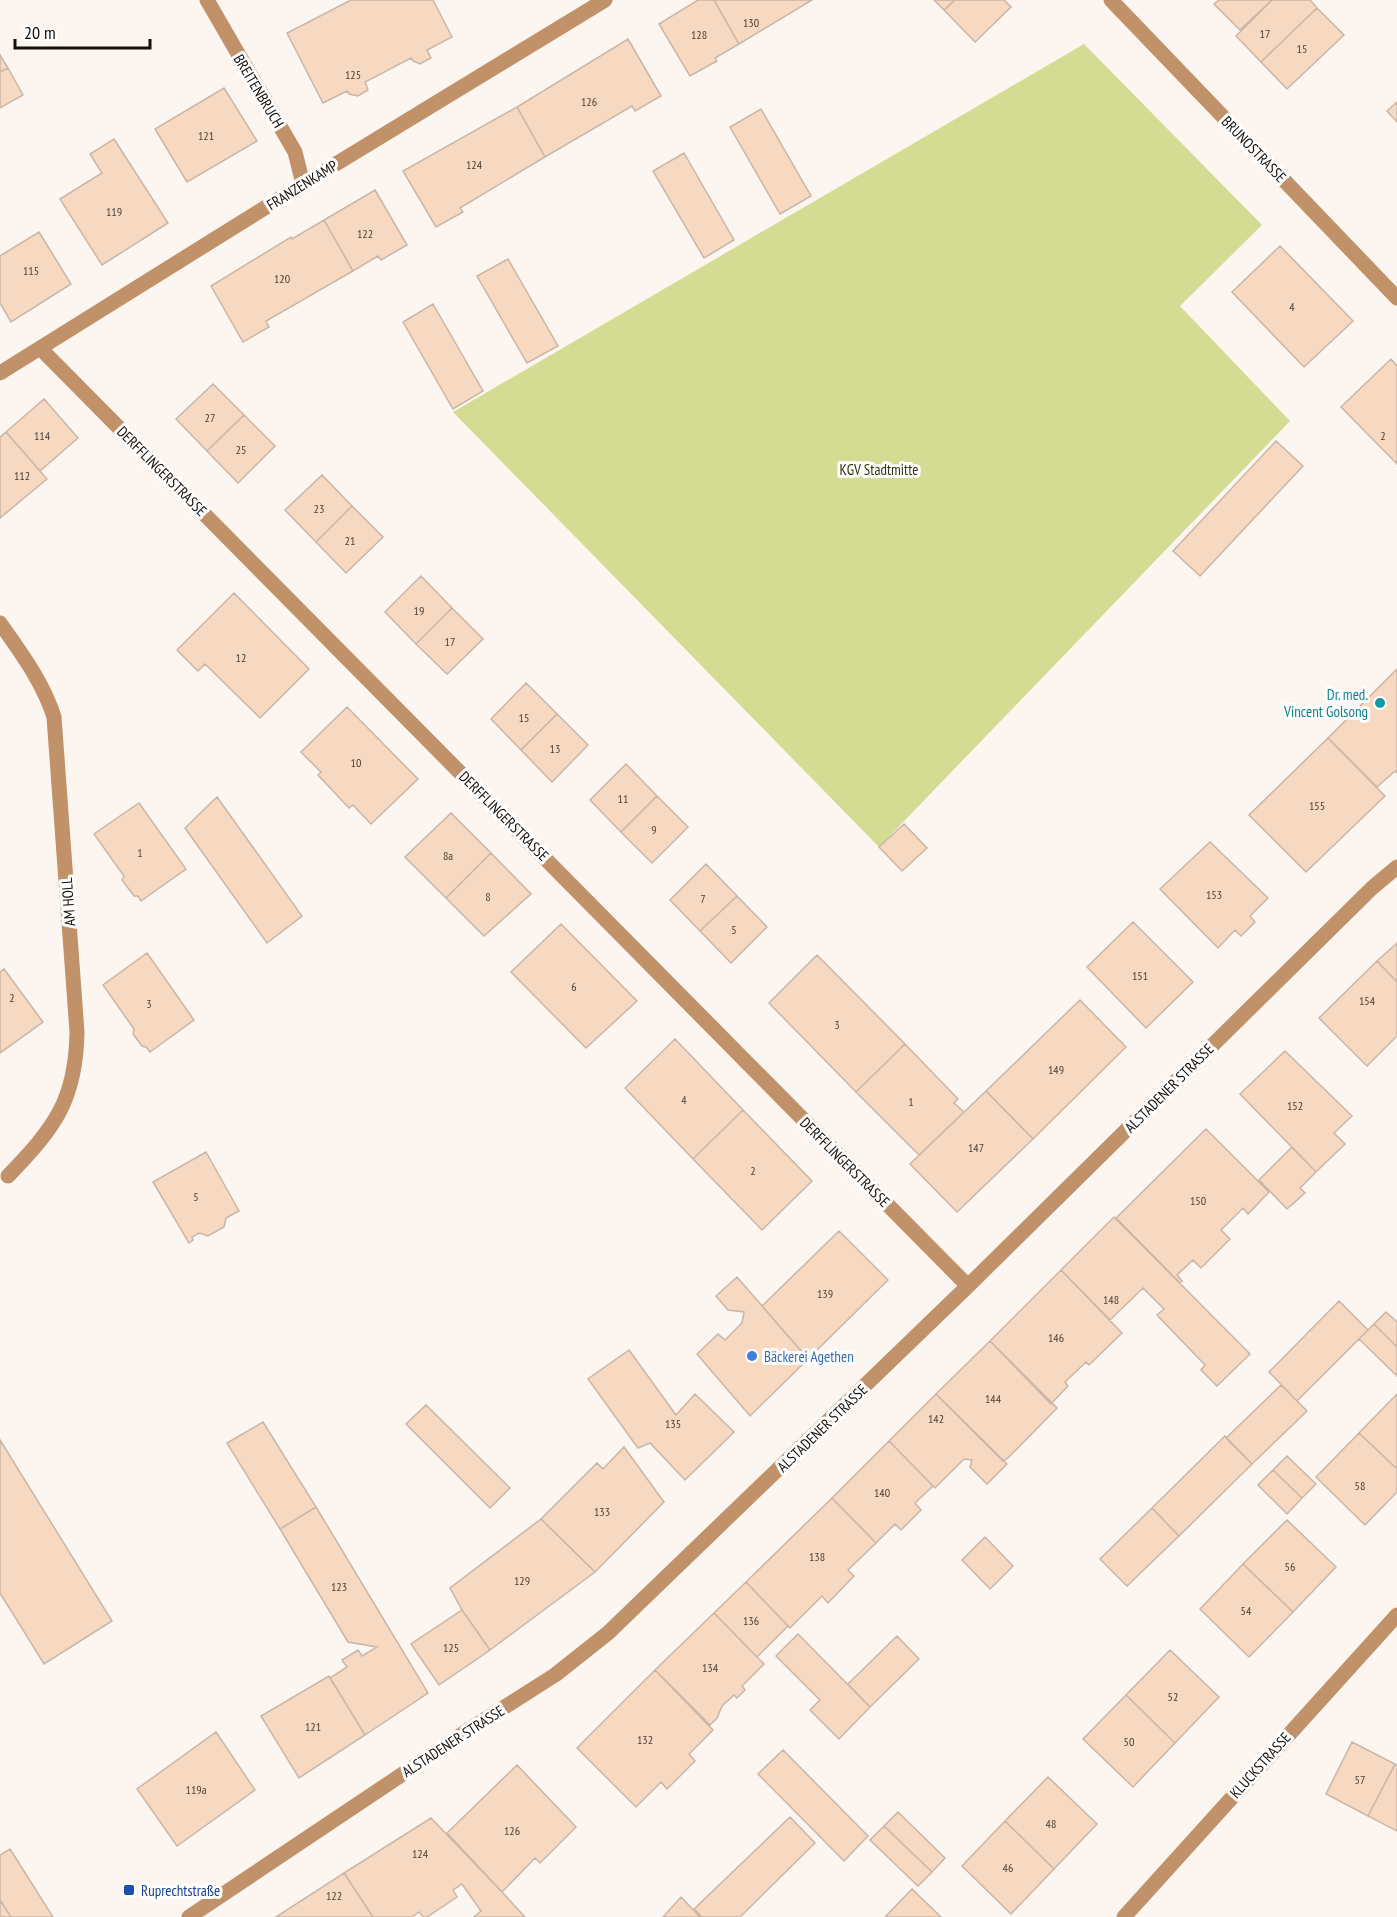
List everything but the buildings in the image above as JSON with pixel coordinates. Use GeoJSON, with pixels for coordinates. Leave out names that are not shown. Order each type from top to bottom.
{"type":"FeatureCollection","features":[{"type":"Feature","properties":{"kind":"street","name":"BREITENBRUCH"},"geometry":{"type":"LineString","coordinates":[[207,0],[295,152],[303,184]]}},
{"type":"Feature","properties":{"kind":"street","name":"FRANZENKAMP"},"geometry":{"type":"LineString","coordinates":[[0,373],[303,184],[605,0]]}},
{"type":"Feature","properties":{"kind":"street","name":"BRUNOSTRASSE"},"geometry":{"type":"LineString","coordinates":[[1111,0],[1396,294]]}},
{"type":"Feature","properties":{"kind":"street","name":"DERFFLINGERSTRASSE"},"geometry":{"type":"LineString","coordinates":[[40,348],[968,1286]]}},
{"type":"Feature","properties":{"kind":"street","name":"AM HOLL"},"geometry":{"type":"LineString","coordinates":[[0,623],[35,674],[47,695],[54,717],[77,1032],[76,1056],[66,1101],[46,1135],[8,1176]]}},
{"type":"Feature","properties":{"kind":"street","name":"ALSTADENER STRASSE"},"geometry":{"type":"LineString","coordinates":[[189,1917],[470,1729],[555,1675],[608,1634],[968,1286],[1372,888],[1397,867]]}},
{"type":"Feature","properties":{"kind":"street","name":"KLUCKSTRASSE"},"geometry":{"type":"LineString","coordinates":[[1124,1917],[1397,1615]]}},
{"type":"Feature","properties":{"kind":"green space","name":"KGV Stadtmitte"},"geometry":{"type":"Polygon","coordinates":[[[1084,44],[1262,225],[1180,306],[1290,421],[879,847],[453,412],[1084,44]]]}},
{"type":"Feature","properties":{"kind":"place","name":"Dr. med. Vincent Golsong"},"geometry":{"type":"Point","coordinates":[1380,703]}},
{"type":"Feature","properties":{"kind":"place","name":"Bäckerei Agethen"},"geometry":{"type":"Point","coordinates":[752,1356]}},
{"type":"Feature","properties":{"kind":"place","name":"Ruprechtstraße"},"geometry":{"type":"Point","coordinates":[129,1890]}}]}
